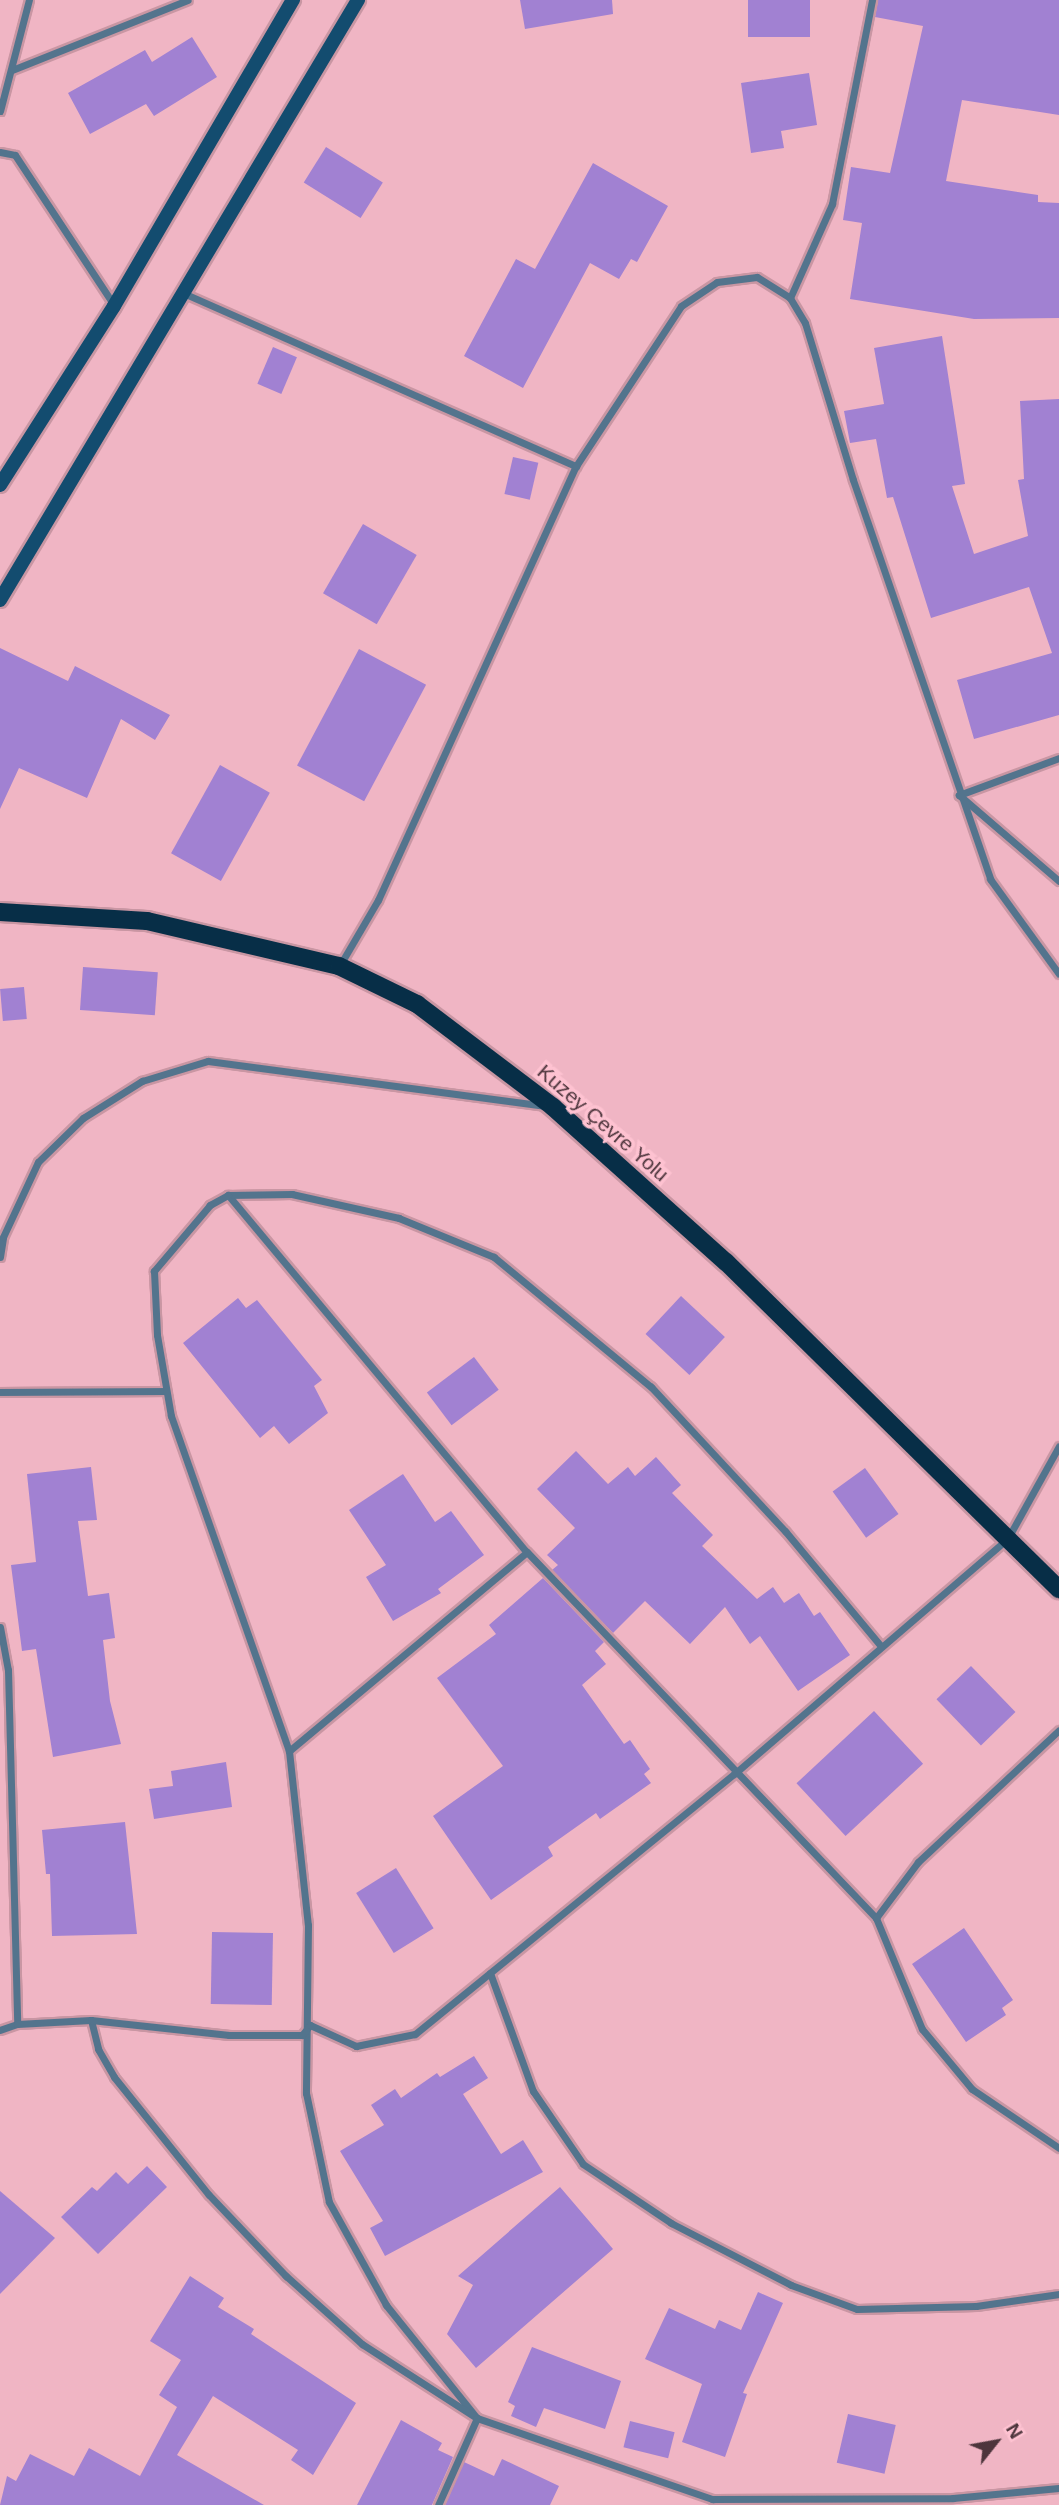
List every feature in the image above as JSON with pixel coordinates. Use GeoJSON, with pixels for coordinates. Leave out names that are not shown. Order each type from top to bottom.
{"type":"FeatureCollection","features":[{"type":"Feature","properties":{"kind":"main road"},"geometry":{"type":"LineString","coordinates":[[0,485],[114,306],[293,0]]}},
{"type":"Feature","properties":{"kind":"main road"},"geometry":{"type":"LineString","coordinates":[[0,600],[181,292],[358,0]]}},
{"type":"Feature","properties":{"kind":"main road","name":"Kuzey Çevre Yolu"},"geometry":{"type":"LineString","coordinates":[[0,912],[147,921],[340,966],[417,1004],[553,1107],[726,1262],[1059,1589]]}},
{"type":"Feature","properties":{"kind":"street"},"geometry":{"type":"LineString","coordinates":[[0,111],[29,0]]}},
{"type":"Feature","properties":{"kind":"street"},"geometry":{"type":"LineString","coordinates":[[12,70],[188,0]]}},
{"type":"Feature","properties":{"kind":"street"},"geometry":{"type":"LineString","coordinates":[[790,298],[832,204],[872,0]]}},
{"type":"Feature","properties":{"kind":"street"},"geometry":{"type":"LineString","coordinates":[[0,152],[15,155],[114,306]]}},
{"type":"Feature","properties":{"kind":"street"},"geometry":{"type":"LineString","coordinates":[[340,966],[378,900],[576,466],[681,306],[717,282],[757,277],[790,298],[805,323],[959,795],[990,879],[1059,974]]}},
{"type":"Feature","properties":{"kind":"street"},"geometry":{"type":"LineString","coordinates":[[181,292],[576,466]]}},
{"type":"Feature","properties":{"kind":"street"},"geometry":{"type":"LineString","coordinates":[[959,795],[1059,758]]}},
{"type":"Feature","properties":{"kind":"street"},"geometry":{"type":"LineString","coordinates":[[959,795],[1059,881]]}},
{"type":"Feature","properties":{"kind":"street"},"geometry":{"type":"LineString","coordinates":[[0,1256],[3,1237],[38,1162],[83,1118],[142,1081],[208,1062],[553,1107]]}},
{"type":"Feature","properties":{"kind":"street"},"geometry":{"type":"LineString","coordinates":[[477,2418],[386,2305],[329,2202],[306,2093],[310,2025],[303,1854],[289,1751],[171,1416],[153,1271],[210,1205],[228,1195],[292,1194],[385,1215],[494,1258],[652,1387],[785,1531],[880,1645]]}},
{"type":"Feature","properties":{"kind":"street"},"geometry":{"type":"LineString","coordinates":[[228,1195],[527,1552],[734,1774],[876,1919],[922,2029],[972,2089],[1059,2148]]}},
{"type":"Feature","properties":{"kind":"street"},"geometry":{"type":"LineString","coordinates":[[0,1392],[166,1391]]}},
{"type":"Feature","properties":{"kind":"street"},"geometry":{"type":"LineString","coordinates":[[310,2025],[356,2046],[415,2034],[734,1774],[880,1645],[1008,1538],[1059,1446]]}},
{"type":"Feature","properties":{"kind":"street"},"geometry":{"type":"LineString","coordinates":[[289,1751],[527,1552]]}},
{"type":"Feature","properties":{"kind":"street"},"geometry":{"type":"LineString","coordinates":[[0,1628],[8,1670],[17,2024]]}},
{"type":"Feature","properties":{"kind":"street"},"geometry":{"type":"LineString","coordinates":[[876,1919],[918,1862],[1059,1730]]}},
{"type":"Feature","properties":{"kind":"street"},"geometry":{"type":"LineString","coordinates":[[490,1973],[533,2091],[583,2164],[671,2223],[791,2285],[857,2309],[976,2305],[1059,2294]]}},
{"type":"Feature","properties":{"kind":"street"},"geometry":{"type":"LineString","coordinates":[[0,2030],[17,2024],[91,2020],[229,2035],[302,2035],[310,2025]]}},
{"type":"Feature","properties":{"kind":"street"},"geometry":{"type":"LineString","coordinates":[[91,2020],[98,2049],[114,2077],[209,2195],[286,2276],[362,2344],[477,2418],[712,2499],[910,2502],[1059,2488]]}},
{"type":"Feature","properties":{"kind":"street"},"geometry":{"type":"LineString","coordinates":[[438,2505],[477,2418]]}},
{"type":"Feature","properties":{"kind":"building"},"geometry":{"type":"Polygon","coordinates":[[[520,0],[612,0],[613,14],[525,29],[520,0]]]}},
{"type":"Feature","properties":{"kind":"building"},"geometry":{"type":"Polygon","coordinates":[[[748,0],[810,0],[810,37],[748,37],[748,0]]]}},
{"type":"Feature","properties":{"kind":"building"},"geometry":{"type":"Polygon","coordinates":[[[878,0],[1059,0],[1059,115],[962,100],[946,181],[1038,195],[1038,202],[1059,203],[1059,318],[974,319],[850,299],[862,223],[843,220],[851,167],[890,173],[923,26],[875,17],[878,0]]]}},
{"type":"Feature","properties":{"kind":"building"},"geometry":{"type":"Polygon","coordinates":[[[192,37],[217,77],[154,116],[146,104],[90,134],[68,93],[145,50],[152,62],[192,37]]]}},
{"type":"Feature","properties":{"kind":"building"},"geometry":{"type":"Polygon","coordinates":[[[809,73],[817,125],[781,131],[784,148],[751,153],[741,83],[809,73]]]}},
{"type":"Feature","properties":{"kind":"building"},"geometry":{"type":"Polygon","coordinates":[[[326,147],[383,183],[361,218],[304,183],[326,147]]]}},
{"type":"Feature","properties":{"kind":"building"},"geometry":{"type":"Polygon","coordinates":[[[593,163],[668,206],[637,262],[631,259],[619,279],[590,263],[523,388],[464,356],[516,259],[535,269],[593,163]]]}},
{"type":"Feature","properties":{"kind":"building"},"geometry":{"type":"Polygon","coordinates":[[[942,336],[965,484],[952,486],[974,554],[1028,536],[1018,480],[1024,479],[1020,401],[1059,399],[1059,715],[974,739],[957,680],[1052,653],[1029,587],[931,618],[893,497],[887,498],[876,439],[850,443],[844,411],[884,404],[874,348],[942,336]]]}},
{"type":"Feature","properties":{"kind":"building"},"geometry":{"type":"Polygon","coordinates":[[[273,347],[297,357],[281,394],[257,384],[273,347]]]}},
{"type":"Feature","properties":{"kind":"building"},"geometry":{"type":"Polygon","coordinates":[[[513,457],[538,463],[530,500],[504,494],[513,457]]]}},
{"type":"Feature","properties":{"kind":"building"},"geometry":{"type":"Polygon","coordinates":[[[363,524],[417,555],[377,624],[323,593],[363,524]]]}},
{"type":"Feature","properties":{"kind":"building"},"geometry":{"type":"Polygon","coordinates":[[[0,648],[68,681],[75,666],[170,715],[155,740],[121,719],[87,798],[19,768],[0,809],[0,648]]]}},
{"type":"Feature","properties":{"kind":"building"},"geometry":{"type":"Polygon","coordinates":[[[359,649],[426,685],[364,801],[297,766],[359,649]]]}},
{"type":"Feature","properties":{"kind":"building"},"geometry":{"type":"Polygon","coordinates":[[[220,765],[270,793],[221,881],[171,853],[220,765]]]}},
{"type":"Feature","properties":{"kind":"building"},"geometry":{"type":"Polygon","coordinates":[[[83,967],[158,972],[155,1015],[80,1010],[83,967]]]}},
{"type":"Feature","properties":{"kind":"building"},"geometry":{"type":"Polygon","coordinates":[[[24,987],[27,1019],[3,1021],[0,989],[24,987]]]}},
{"type":"Feature","properties":{"kind":"building"},"geometry":{"type":"Polygon","coordinates":[[[681,1296],[725,1337],[689,1375],[646,1334],[681,1296]]]}},
{"type":"Feature","properties":{"kind":"building"},"geometry":{"type":"Polygon","coordinates":[[[238,1298],[246,1308],[257,1300],[322,1380],[314,1386],[328,1413],[289,1444],[274,1426],[260,1438],[183,1343],[238,1298]]]}},
{"type":"Feature","properties":{"kind":"building"},"geometry":{"type":"Polygon","coordinates":[[[474,1357],[499,1390],[452,1425],[427,1393],[474,1357]]]}},
{"type":"Feature","properties":{"kind":"building"},"geometry":{"type":"Polygon","coordinates":[[[576,1451],[608,1484],[628,1467],[635,1476],[656,1457],[681,1485],[672,1493],[713,1535],[702,1546],[757,1599],[773,1587],[784,1603],[799,1593],[814,1616],[820,1612],[850,1655],[798,1691],[760,1636],[750,1644],[725,1607],[690,1644],[645,1601],[613,1633],[552,1570],[558,1565],[547,1555],[575,1528],[537,1489],[576,1451]]]}},
{"type":"Feature","properties":{"kind":"building"},"geometry":{"type":"Polygon","coordinates":[[[91,1467],[97,1520],[78,1521],[88,1596],[109,1593],[115,1638],[103,1640],[110,1701],[121,1744],[53,1757],[36,1649],[22,1651],[11,1565],[36,1562],[27,1474],[91,1467]]]}},
{"type":"Feature","properties":{"kind":"building"},"geometry":{"type":"Polygon","coordinates":[[[865,1468],[899,1514],[866,1538],[833,1492],[865,1468]]]}},
{"type":"Feature","properties":{"kind":"building"},"geometry":{"type":"Polygon","coordinates":[[[403,1474],[435,1522],[451,1511],[484,1555],[438,1589],[441,1593],[393,1621],[366,1577],[386,1565],[349,1510],[403,1474]]]}},
{"type":"Feature","properties":{"kind":"building"},"geometry":{"type":"Polygon","coordinates":[[[543,1578],[604,1642],[595,1651],[606,1664],[582,1685],[624,1744],[630,1740],[650,1769],[644,1774],[651,1783],[600,1819],[596,1813],[548,1847],[553,1856],[491,1900],[433,1816],[503,1766],[437,1678],[496,1634],[489,1625],[543,1578]]]}},
{"type":"Feature","properties":{"kind":"building"},"geometry":{"type":"Polygon","coordinates":[[[971,1666],[1015,1712],[981,1745],[936,1699],[971,1666]]]}},
{"type":"Feature","properties":{"kind":"building"},"geometry":{"type":"Polygon","coordinates":[[[874,1711],[923,1764],[846,1836],[796,1783],[874,1711]]]}},
{"type":"Feature","properties":{"kind":"building"},"geometry":{"type":"Polygon","coordinates":[[[226,1762],[232,1807],[154,1819],[149,1789],[173,1786],[171,1771],[226,1762]]]}},
{"type":"Feature","properties":{"kind":"building"},"geometry":{"type":"Polygon","coordinates":[[[125,1822],[137,1934],[52,1936],[50,1874],[46,1874],[42,1830],[125,1822]]]}},
{"type":"Feature","properties":{"kind":"building"},"geometry":{"type":"Polygon","coordinates":[[[396,1868],[434,1928],[394,1953],[356,1893],[396,1868]]]}},
{"type":"Feature","properties":{"kind":"building"},"geometry":{"type":"Polygon","coordinates":[[[964,1928],[1013,2000],[1002,2008],[1006,2015],[966,2042],[912,1964],[964,1928]]]}},
{"type":"Feature","properties":{"kind":"building"},"geometry":{"type":"Polygon","coordinates":[[[212,1932],[273,1933],[272,2005],[211,2004],[212,1932]]]}},
{"type":"Feature","properties":{"kind":"building"},"geometry":{"type":"Polygon","coordinates":[[[474,2056],[488,2078],[463,2094],[501,2154],[523,2140],[543,2172],[385,2256],[370,2228],[383,2221],[340,2151],[384,2125],[371,2105],[395,2089],[401,2098],[437,2073],[440,2077],[474,2056]]]}},
{"type":"Feature","properties":{"kind":"building"},"geometry":{"type":"Polygon","coordinates":[[[147,2166],[167,2187],[98,2254],[61,2217],[92,2187],[97,2191],[116,2172],[128,2184],[147,2166]]]}},
{"type":"Feature","properties":{"kind":"building"},"geometry":{"type":"Polygon","coordinates":[[[560,2187],[613,2249],[476,2368],[447,2334],[473,2285],[458,2276],[560,2187]]]}},
{"type":"Feature","properties":{"kind":"building"},"geometry":{"type":"Polygon","coordinates":[[[0,2191],[55,2238],[0,2294],[0,2191]]]}},
{"type":"Feature","properties":{"kind":"building"},"geometry":{"type":"Polygon","coordinates":[[[190,2276],[224,2298],[218,2307],[254,2329],[251,2334],[356,2403],[313,2475],[291,2460],[298,2450],[213,2396],[177,2455],[264,2505],[0,2505],[7,2476],[16,2481],[30,2454],[74,2476],[89,2448],[140,2476],[177,2407],[159,2395],[181,2360],[150,2341],[190,2276]]]}},
{"type":"Feature","properties":{"kind":"building"},"geometry":{"type":"Polygon","coordinates":[[[758,2292],[783,2303],[743,2393],[747,2394],[725,2457],[682,2442],[702,2384],[645,2359],[669,2308],[715,2329],[719,2320],[741,2330],[758,2292]]]}},
{"type":"Feature","properties":{"kind":"building"},"geometry":{"type":"Polygon","coordinates":[[[532,2347],[621,2381],[605,2429],[544,2408],[536,2427],[511,2416],[515,2406],[508,2402],[532,2347]]]}},
{"type":"Feature","properties":{"kind":"building"},"geometry":{"type":"Polygon","coordinates":[[[848,2414],[896,2425],[884,2474],[837,2463],[848,2414]]]}},
{"type":"Feature","properties":{"kind":"building"},"geometry":{"type":"Polygon","coordinates":[[[401,2420],[442,2443],[438,2450],[453,2457],[432,2505],[357,2505],[401,2420]]]}},
{"type":"Feature","properties":{"kind":"building"},"geometry":{"type":"Polygon","coordinates":[[[630,2421],[675,2432],[668,2458],[623,2447],[630,2421]]]}},
{"type":"Feature","properties":{"kind":"building"},"geometry":{"type":"Polygon","coordinates":[[[502,2459],[559,2486],[550,2505],[445,2505],[464,2462],[494,2476],[502,2459]]]}}]}
